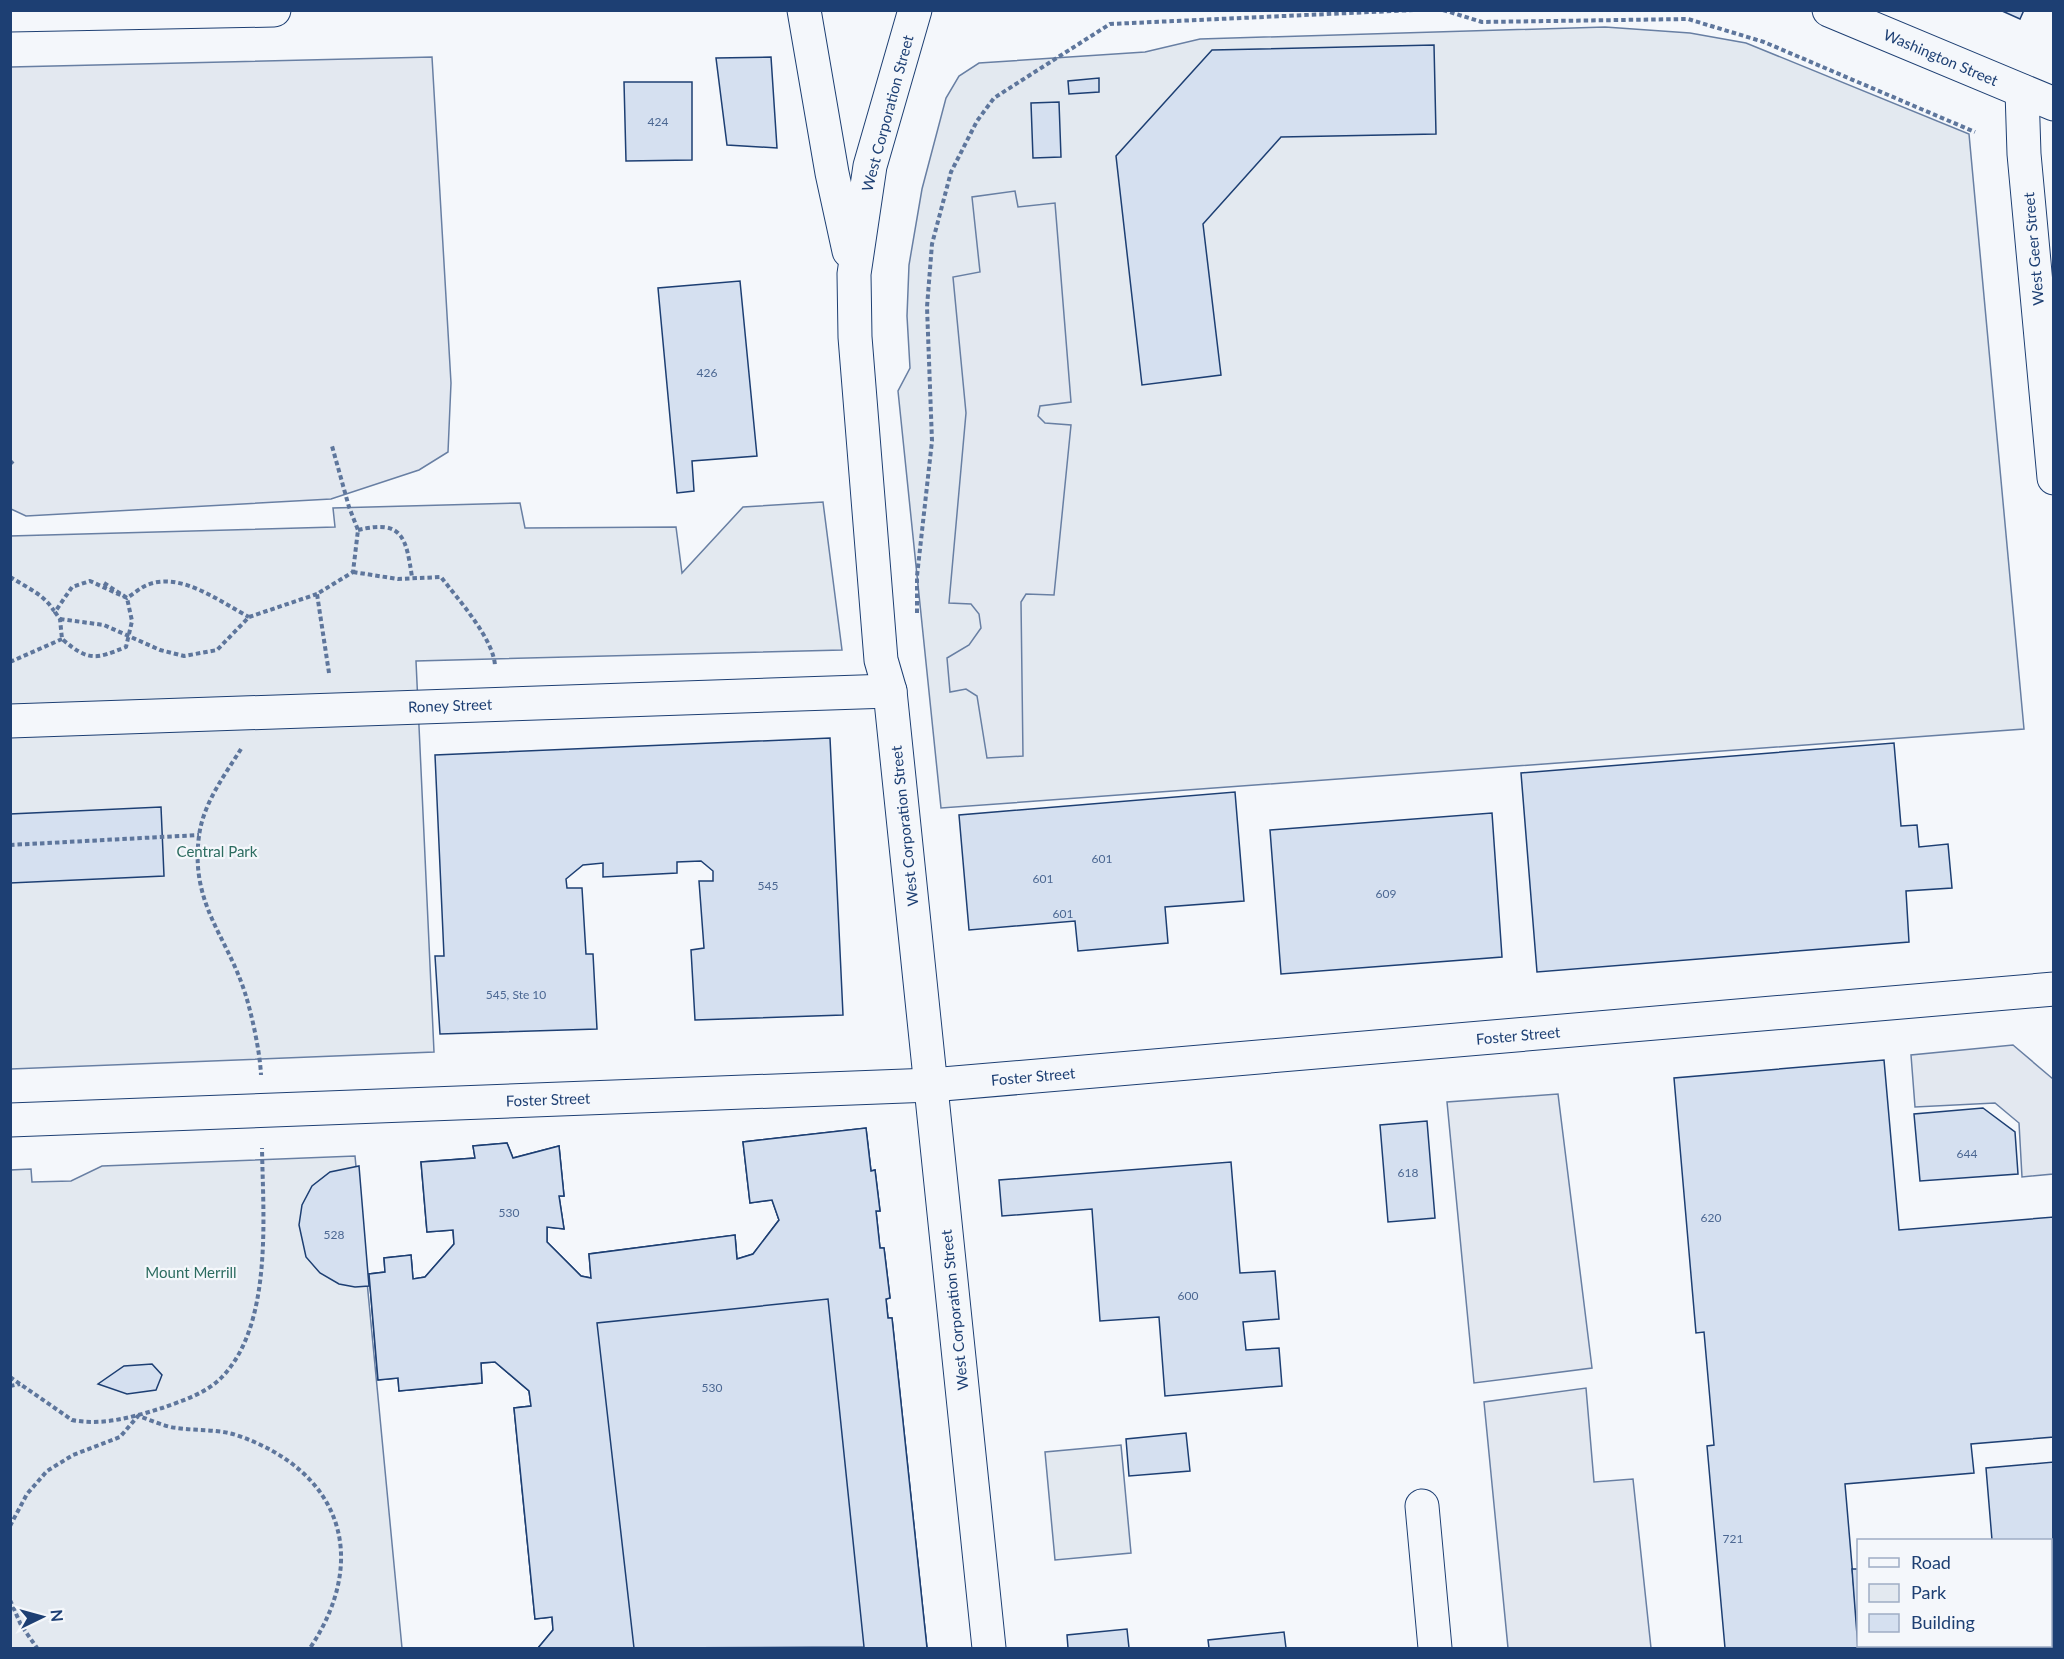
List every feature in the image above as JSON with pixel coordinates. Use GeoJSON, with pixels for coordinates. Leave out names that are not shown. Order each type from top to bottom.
{"type":"FeatureCollection","features":[{"type":"Feature","properties":{"kind":"street"},"geometry":{"type":"LineString","coordinates":[[10,15],[274,10]]}},
{"type":"Feature","properties":{"kind":"street"},"geometry":{"type":"LineString","coordinates":[[804,10],[832,173],[854,274]]}},
{"type":"Feature","properties":{"kind":"street","name":"West Corporation Street"},"geometry":{"type":"LineString","coordinates":[[915,10],[870,166],[854,274],[855,337],[880,647],[890,690],[989,1648]]}},
{"type":"Feature","properties":{"kind":"street","name":"Washington Street"},"geometry":{"type":"LineString","coordinates":[[1829,10],[2054,104]]}},
{"type":"Feature","properties":{"kind":"street","name":"West Geer Street"},"geometry":{"type":"LineString","coordinates":[[2022,91],[2024,154],[2054,477]]}},
{"type":"Feature","properties":{"kind":"street","name":"Roney Street"},"geometry":{"type":"LineString","coordinates":[[10,721],[890,690]]}},
{"type":"Feature","properties":{"kind":"street","name":"Foster Street"},"geometry":{"type":"LineString","coordinates":[[10,1120],[931,1085],[2054,989]]}},
{"type":"Feature","properties":{"kind":"street"},"geometry":{"type":"LineString","coordinates":[[1422,1506],[1435,1648]]}},
{"type":"Feature","properties":{"kind":"path"},"geometry":{"type":"LineString","coordinates":[[917,622],[917,576],[932,441],[927,307],[932,244],[951,172],[977,121],[994,98],[1110,24],[1415,10]]}},
{"type":"Feature","properties":{"kind":"path"},"geometry":{"type":"LineString","coordinates":[[1443,10],[1482,22],[1688,19],[1764,42],[1975,132]]}},
{"type":"Feature","properties":{"kind":"path"},"geometry":{"type":"LineString","coordinates":[[332,446],[358,530],[352,572]]}},
{"type":"Feature","properties":{"kind":"path"},"geometry":{"type":"LineString","coordinates":[[358,530],[379,525],[394,529],[407,543],[412,577]]}},
{"type":"Feature","properties":{"kind":"path"},"geometry":{"type":"LineString","coordinates":[[60,619],[104,625],[160,650],[184,656],[217,650],[249,617],[317,594],[352,572],[398,579],[441,577],[479,629],[495,661],[496,704]]}},
{"type":"Feature","properties":{"kind":"path"},"geometry":{"type":"LineString","coordinates":[[10,577],[50,603],[60,619],[62,639],[77,652],[98,658],[126,647],[132,621],[127,598],[104,583]]}},
{"type":"Feature","properties":{"kind":"path"},"geometry":{"type":"LineString","coordinates":[[55,612],[72,587],[90,581],[127,598]]}},
{"type":"Feature","properties":{"kind":"path"},"geometry":{"type":"LineString","coordinates":[[127,598],[147,585],[163,582],[188,585],[249,617]]}},
{"type":"Feature","properties":{"kind":"path"},"geometry":{"type":"LineString","coordinates":[[317,594],[329,673],[331,708]]}},
{"type":"Feature","properties":{"kind":"path"},"geometry":{"type":"LineString","coordinates":[[10,662],[62,639]]}},
{"type":"Feature","properties":{"kind":"path"},"geometry":{"type":"LineString","coordinates":[[261,1070],[245,993],[203,900],[199,835],[212,797],[264,711]]}},
{"type":"Feature","properties":{"kind":"path"},"geometry":{"type":"LineString","coordinates":[[10,845],[199,835]]}},
{"type":"Feature","properties":{"kind":"path"},"geometry":{"type":"LineString","coordinates":[[10,1377],[72,1420],[108,1422],[138,1416],[188,1400],[222,1377],[249,1334],[262,1275],[262,1150]]}},
{"type":"Feature","properties":{"kind":"path"},"geometry":{"type":"LineString","coordinates":[[10,1386],[20,1384]]}},
{"type":"Feature","properties":{"kind":"path"},"geometry":{"type":"LineString","coordinates":[[10,1526],[27,1494],[47,1471],[73,1455],[120,1437],[138,1416]]}},
{"type":"Feature","properties":{"kind":"path"},"geometry":{"type":"LineString","coordinates":[[138,1416],[176,1428],[203,1428],[234,1434],[261,1444],[287,1458],[309,1476],[326,1500],[338,1529],[340,1560],[339,1584],[332,1609],[323,1629],[310,1648]]}},
{"type":"Feature","properties":{"kind":"path"},"geometry":{"type":"LineString","coordinates":[[10,1600],[21,1625],[37,1648]]}},
{"type":"Feature","properties":{"kind":"green space"},"geometry":{"type":"Polygon","coordinates":[[[1605,27],[1690,33],[1746,43],[1969,134],[2024,729],[941,808],[898,391],[910,368],[907,316],[909,265],[922,189],[946,98],[959,76],[979,63],[1145,52],[1200,39],[1605,27]]]}},
{"type":"Feature","properties":{"kind":"green space","name":"Central Park"},"geometry":{"type":"Polygon","coordinates":[[[823,502],[842,650],[416,661],[434,1052],[11,1069],[10,536],[335,527],[333,508],[520,503],[525,528],[676,527],[682,573],[743,507],[823,502]]]}},
{"type":"Feature","properties":{"kind":"green space","name":"Mount Merrill"},"geometry":{"type":"Polygon","coordinates":[[[355,1156],[402,1648],[11,1648],[10,1170],[31,1169],[32,1182],[71,1181],[102,1166],[355,1156]]]}},
{"type":"Feature","properties":{"kind":"green space"},"geometry":{"type":"Polygon","coordinates":[[[1121,1445],[1131,1553],[1055,1560],[1045,1452],[1121,1445]]]}},
{"type":"Feature","properties":{"kind":"shaded area"},"geometry":{"type":"Polygon","coordinates":[[[432,57],[451,383],[448,452],[419,470],[331,499],[26,516],[11,509],[11,67],[432,57]]]}},
{"type":"Feature","properties":{"kind":"shaded area"},"geometry":{"type":"Polygon","coordinates":[[[1015,191],[1018,207],[1055,203],[1071,402],[1040,406],[1038,416],[1045,423],[1071,425],[1054,595],[1026,594],[1021,602],[1023,756],[987,758],[977,696],[966,689],[950,692],[947,658],[969,645],[981,628],[979,614],[971,604],[949,603],[966,413],[953,277],[980,272],[972,197],[1015,191]]]}},
{"type":"Feature","properties":{"kind":"shaded area"},"geometry":{"type":"Polygon","coordinates":[[[2013,1045],[2053,1079],[2053,1174],[2022,1177],[2019,1123],[1995,1103],[1915,1107],[1911,1055],[2013,1045]]]}},
{"type":"Feature","properties":{"kind":"shaded area"},"geometry":{"type":"Polygon","coordinates":[[[1558,1094],[1592,1368],[1474,1383],[1447,1102],[1558,1094]]]}},
{"type":"Feature","properties":{"kind":"shaded area"},"geometry":{"type":"Polygon","coordinates":[[[1586,1388],[1594,1482],[1633,1479],[1651,1648],[1508,1648],[1484,1402],[1586,1388]]]}},
{"type":"Feature","properties":{"kind":"building"},"geometry":{"type":"Polygon","coordinates":[[[2000,10],[2024,10],[2020,19],[2000,10]]]}},
{"type":"Feature","properties":{"kind":"building"},"geometry":{"type":"Polygon","coordinates":[[[1434,45],[1436,134],[1281,137],[1203,224],[1221,375],[1142,385],[1116,156],[1212,50],[1434,45]]]}},
{"type":"Feature","properties":{"kind":"building"},"geometry":{"type":"Polygon","coordinates":[[[771,57],[777,148],[727,145],[716,58],[771,57]]]}},
{"type":"Feature","properties":{"kind":"building"},"geometry":{"type":"Polygon","coordinates":[[[1099,78],[1099,92],[1069,94],[1068,81],[1099,78]]]}},
{"type":"Feature","properties":{"kind":"building"},"geometry":{"type":"Polygon","coordinates":[[[624,82],[692,82],[692,160],[626,161],[624,82]]]}},
{"type":"Feature","properties":{"kind":"building"},"geometry":{"type":"Polygon","coordinates":[[[1059,102],[1061,157],[1033,158],[1031,103],[1059,102]]]}},
{"type":"Feature","properties":{"kind":"building"},"geometry":{"type":"Polygon","coordinates":[[[740,281],[757,456],[692,461],[694,491],[677,493],[658,288],[740,281]]]}},
{"type":"Feature","properties":{"kind":"building"},"geometry":{"type":"Polygon","coordinates":[[[830,738],[843,1015],[695,1020],[691,950],[704,948],[699,881],[713,881],[713,871],[701,861],[677,862],[677,873],[603,877],[603,863],[583,865],[566,879],[567,888],[582,888],[586,954],[593,954],[597,1029],[440,1034],[435,956],[444,956],[435,755],[830,738]]]}},
{"type":"Feature","properties":{"kind":"building"},"geometry":{"type":"Polygon","coordinates":[[[1894,743],[1901,826],[1917,825],[1919,847],[1948,844],[1952,888],[1906,891],[1909,942],[1537,972],[1521,773],[1894,743]]]}},
{"type":"Feature","properties":{"kind":"building"},"geometry":{"type":"Polygon","coordinates":[[[1235,792],[1244,901],[1165,907],[1168,943],[1078,951],[1075,921],[969,930],[959,815],[1235,792]]]}},
{"type":"Feature","properties":{"kind":"building"},"geometry":{"type":"Polygon","coordinates":[[[161,807],[164,876],[10,883],[10,814],[161,807]]]}},
{"type":"Feature","properties":{"kind":"building"},"geometry":{"type":"Polygon","coordinates":[[[1492,813],[1502,957],[1281,974],[1270,830],[1492,813]]]}},
{"type":"Feature","properties":{"kind":"building"},"geometry":{"type":"Polygon","coordinates":[[[1884,1060],[1899,1230],[2054,1217],[2054,1437],[1971,1444],[1974,1473],[1845,1484],[1857,1647],[1859,1648],[1725,1648],[1707,1446],[1714,1445],[1704,1332],[1696,1333],[1674,1078],[1884,1060]]]}},
{"type":"Feature","properties":{"kind":"building"},"geometry":{"type":"Polygon","coordinates":[[[1983,1108],[2015,1132],[2018,1174],[1920,1181],[1914,1114],[1983,1108]]]}},
{"type":"Feature","properties":{"kind":"building"},"geometry":{"type":"Polygon","coordinates":[[[1427,1121],[1435,1218],[1388,1222],[1380,1125],[1427,1121]]]}},
{"type":"Feature","properties":{"kind":"building"},"geometry":{"type":"Polygon","coordinates":[[[866,1128],[871,1171],[875,1170],[880,1211],[876,1211],[880,1248],[884,1248],[890,1298],[886,1299],[888,1318],[892,1318],[927,1648],[864,1648],[828,1299],[576,1325],[607,1648],[538,1648],[553,1630],[552,1617],[535,1619],[514,1408],[531,1406],[529,1391],[495,1362],[481,1363],[482,1383],[399,1391],[398,1378],[378,1380],[369,1274],[385,1272],[384,1258],[411,1255],[413,1279],[425,1277],[454,1244],[453,1230],[427,1232],[421,1162],[475,1158],[473,1146],[507,1143],[513,1158],[559,1146],[564,1196],[559,1196],[564,1229],[547,1227],[547,1242],[581,1276],[591,1278],[589,1254],[735,1235],[737,1259],[753,1254],[779,1220],[772,1200],[750,1203],[743,1142],[866,1128]]]}},
{"type":"Feature","properties":{"kind":"building"},"geometry":{"type":"Polygon","coordinates":[[[866,1128],[871,1171],[875,1170],[880,1211],[876,1211],[880,1248],[884,1248],[890,1298],[886,1299],[888,1318],[892,1318],[927,1648],[538,1648],[553,1630],[552,1617],[535,1619],[514,1408],[531,1406],[529,1391],[495,1362],[481,1363],[482,1383],[399,1391],[398,1378],[378,1380],[369,1274],[385,1272],[384,1258],[411,1255],[413,1279],[425,1277],[454,1244],[453,1230],[427,1232],[421,1162],[475,1158],[473,1146],[507,1143],[513,1158],[559,1146],[564,1196],[559,1196],[564,1229],[547,1227],[547,1242],[581,1276],[591,1278],[589,1254],[735,1235],[737,1259],[753,1254],[779,1220],[772,1200],[750,1203],[743,1142],[866,1128]]]}},
{"type":"Feature","properties":{"kind":"building"},"geometry":{"type":"Polygon","coordinates":[[[1231,1162],[1240,1273],[1275,1271],[1279,1319],[1243,1322],[1246,1350],[1279,1348],[1282,1386],[1165,1396],[1159,1317],[1100,1321],[1092,1209],[1002,1216],[999,1180],[1231,1162]]]}},
{"type":"Feature","properties":{"kind":"building"},"geometry":{"type":"Polygon","coordinates":[[[359,1166],[369,1286],[355,1287],[339,1284],[320,1273],[306,1257],[299,1225],[302,1205],[312,1186],[330,1172],[359,1166]]]}},
{"type":"Feature","properties":{"kind":"building"},"geometry":{"type":"Polygon","coordinates":[[[828,1299],[864,1647],[634,1648],[597,1323],[828,1299]]]}},
{"type":"Feature","properties":{"kind":"building"},"geometry":{"type":"Polygon","coordinates":[[[152,1364],[162,1375],[156,1390],[127,1394],[98,1384],[124,1366],[152,1364]]]}},
{"type":"Feature","properties":{"kind":"building"},"geometry":{"type":"Polygon","coordinates":[[[1186,1433],[1190,1471],[1129,1476],[1126,1439],[1186,1433]]]}},
{"type":"Feature","properties":{"kind":"building"},"geometry":{"type":"Polygon","coordinates":[[[2054,1462],[2054,1633],[2052,1633],[2052,1539],[1992,1539],[1986,1468],[2054,1462]]]}},
{"type":"Feature","properties":{"kind":"building"},"geometry":{"type":"Polygon","coordinates":[[[1852,1569],[1857,1569],[1857,1635],[1852,1569]]]}},
{"type":"Feature","properties":{"kind":"building"},"geometry":{"type":"Polygon","coordinates":[[[1127,1629],[1129,1648],[1068,1648],[1067,1635],[1127,1629]]]}},
{"type":"Feature","properties":{"kind":"building"},"geometry":{"type":"Polygon","coordinates":[[[1284,1632],[1286,1648],[1209,1648],[1208,1640],[1284,1632]]]}}]}
